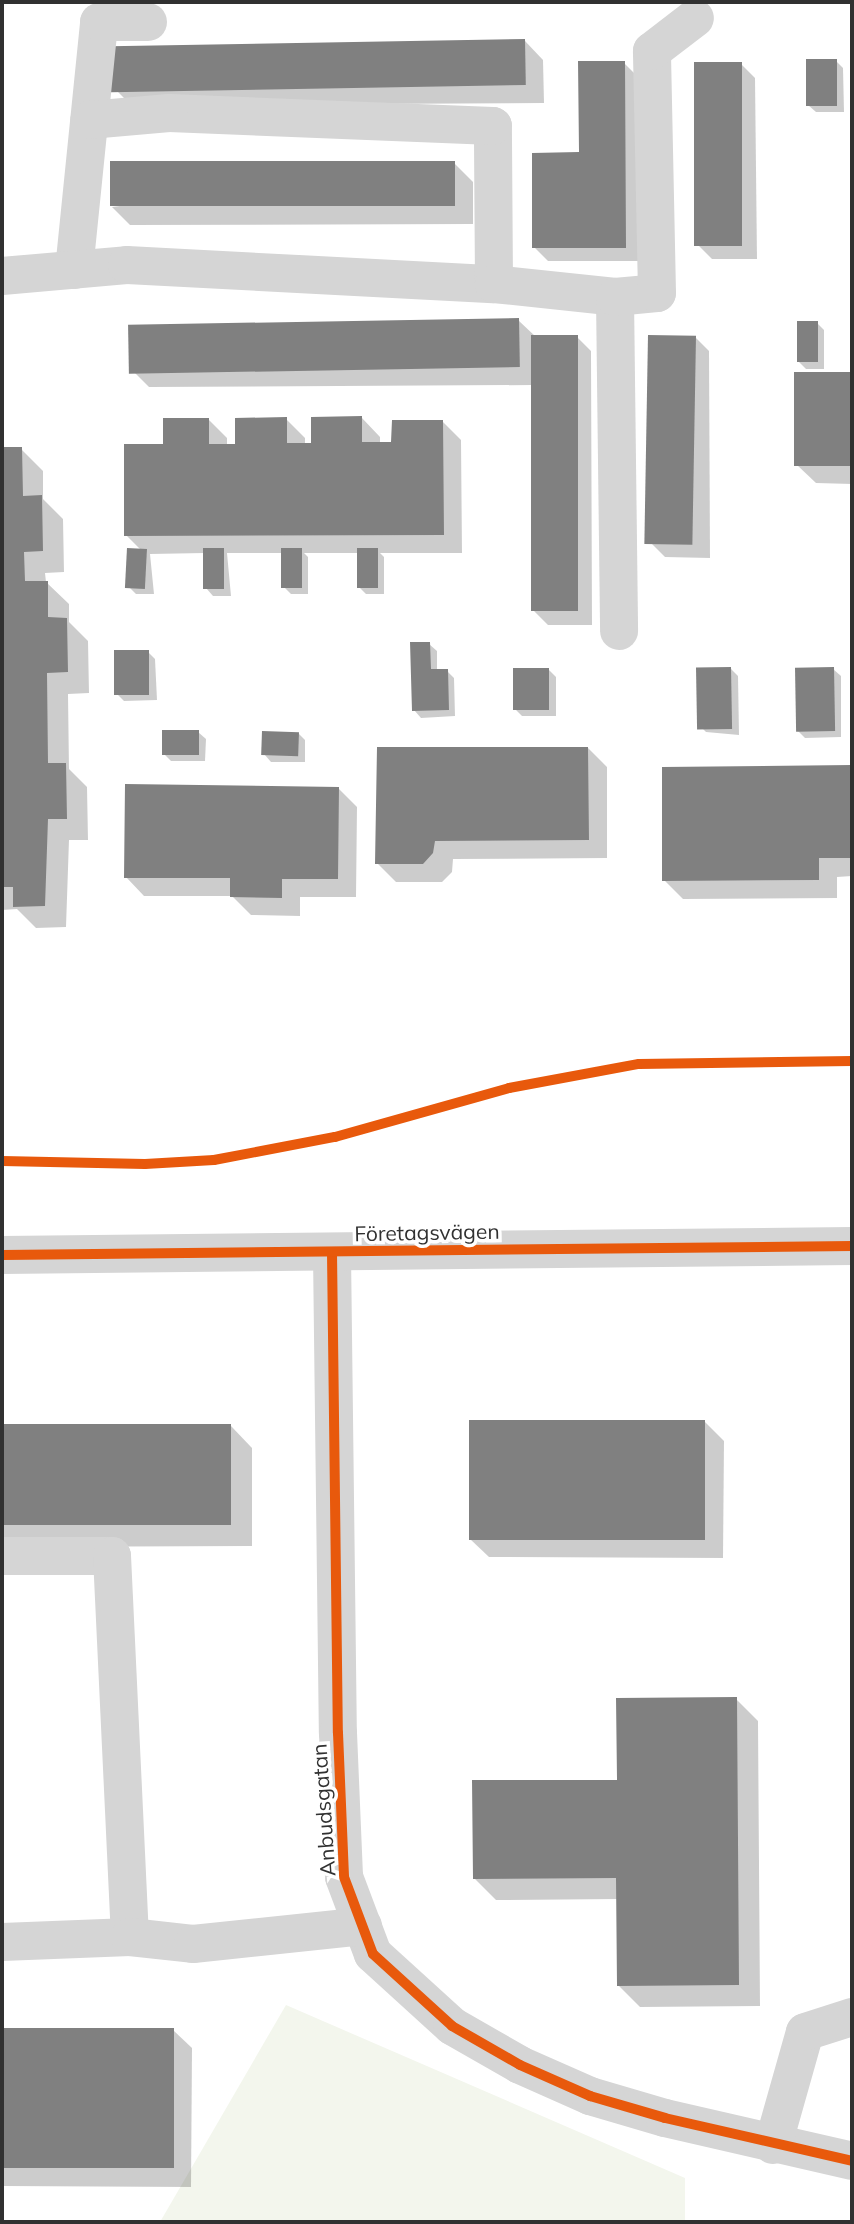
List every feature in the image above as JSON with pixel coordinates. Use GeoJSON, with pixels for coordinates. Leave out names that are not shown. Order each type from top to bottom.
{"type":"FeatureCollection","features":[{"type":"Feature","properties":{"kind":"street"},"geometry":{"type":"LineString","coordinates":[[2,276],[128,265],[494,284],[615,297],[657,293],[652,51],[695,18]]}},
{"type":"Feature","properties":{"kind":"street"},"geometry":{"type":"LineString","coordinates":[[74,270],[99,22],[148,22]]}},
{"type":"Feature","properties":{"kind":"street"},"geometry":{"type":"LineString","coordinates":[[89,120],[169,113],[493,126],[494,284]]}},
{"type":"Feature","properties":{"kind":"street"},"geometry":{"type":"LineString","coordinates":[[615,297],[619,631]]}},
{"type":"Feature","properties":{"kind":"street","name":"Företagsvägen"},"geometry":{"type":"LineString","coordinates":[[2,1255],[852,1246]]}},
{"type":"Feature","properties":{"kind":"street","name":"Anbudsgatan"},"geometry":{"type":"LineString","coordinates":[[332,1252],[338,1746],[344,1877],[373,1954],[452,2026],[520,2065],[590,2096],[773,2145],[852,2161]]}},
{"type":"Feature","properties":{"kind":"street"},"geometry":{"type":"LineString","coordinates":[[2,1556],[112,1556],[130,1937]]}},
{"type":"Feature","properties":{"kind":"street"},"geometry":{"type":"LineString","coordinates":[[2,1942],[130,1937],[193,1944],[363,1926]]}},
{"type":"Feature","properties":{"kind":"street"},"geometry":{"type":"LineString","coordinates":[[773,2145],[805,2032],[852,2017]]}},
{"type":"Feature","properties":{"kind":"shaded area"},"geometry":{"type":"Polygon","coordinates":[[[286,2005],[685,2178],[685,2222],[160,2222],[286,2005]]]}},
{"type":"Feature","properties":{"kind":"building"},"geometry":{"type":"Polygon","coordinates":[[[525,39],[526,85],[111,92],[110,46],[525,39]]]}},
{"type":"Feature","properties":{"kind":"building"},"geometry":{"type":"Polygon","coordinates":[[[806,59],[837,59],[837,106],[806,106],[806,59]]]}},
{"type":"Feature","properties":{"kind":"building"},"geometry":{"type":"Polygon","coordinates":[[[578,61],[625,61],[626,248],[532,248],[532,153],[579,152],[578,61]]]}},
{"type":"Feature","properties":{"kind":"building"},"geometry":{"type":"Polygon","coordinates":[[[694,62],[742,62],[742,246],[694,246],[694,62]]]}},
{"type":"Feature","properties":{"kind":"building"},"geometry":{"type":"Polygon","coordinates":[[[110,161],[455,161],[455,206],[110,206],[110,161]]]}},
{"type":"Feature","properties":{"kind":"building"},"geometry":{"type":"Polygon","coordinates":[[[519,318],[520,367],[129,374],[128,325],[519,318]]]}},
{"type":"Feature","properties":{"kind":"building"},"geometry":{"type":"Polygon","coordinates":[[[797,321],[818,321],[818,362],[797,362],[797,321]]]}},
{"type":"Feature","properties":{"kind":"building"},"geometry":{"type":"Polygon","coordinates":[[[531,335],[578,335],[578,611],[531,611],[531,335]]]}},
{"type":"Feature","properties":{"kind":"building"},"geometry":{"type":"Polygon","coordinates":[[[648,335],[696,336],[692,545],[644,544],[648,335]]]}},
{"type":"Feature","properties":{"kind":"building"},"geometry":{"type":"Polygon","coordinates":[[[794,372],[852,372],[852,466],[794,466],[794,372]]]}},
{"type":"Feature","properties":{"kind":"building"},"geometry":{"type":"Polygon","coordinates":[[[362,416],[362,442],[391,442],[392,420],[443,420],[444,535],[124,536],[124,444],[163,444],[163,418],[209,418],[209,444],[235,444],[235,418],[287,417],[287,443],[311,443],[311,417],[362,416]]]}},
{"type":"Feature","properties":{"kind":"building"},"geometry":{"type":"Polygon","coordinates":[[[2,447],[22,447],[23,496],[42,495],[43,551],[24,552],[25,581],[48,581],[48,617],[67,618],[68,672],[47,673],[48,763],[66,763],[67,819],[48,819],[45,906],[13,907],[13,887],[2,887],[2,447]]]}},
{"type":"Feature","properties":{"kind":"building"},"geometry":{"type":"Polygon","coordinates":[[[127,548],[147,549],[145,589],[125,588],[127,548]]]}},
{"type":"Feature","properties":{"kind":"building"},"geometry":{"type":"Polygon","coordinates":[[[203,548],[224,548],[224,589],[203,589],[203,548]]]}},
{"type":"Feature","properties":{"kind":"building"},"geometry":{"type":"Polygon","coordinates":[[[281,548],[302,548],[302,588],[281,588],[281,548]]]}},
{"type":"Feature","properties":{"kind":"building"},"geometry":{"type":"Polygon","coordinates":[[[357,548],[378,548],[378,588],[357,588],[357,548]]]}},
{"type":"Feature","properties":{"kind":"building"},"geometry":{"type":"Polygon","coordinates":[[[410,642],[430,642],[431,669],[448,669],[449,710],[412,711],[410,642]]]}},
{"type":"Feature","properties":{"kind":"building"},"geometry":{"type":"Polygon","coordinates":[[[114,650],[149,650],[149,695],[114,695],[114,650]]]}},
{"type":"Feature","properties":{"kind":"building"},"geometry":{"type":"Polygon","coordinates":[[[731,667],[732,729],[697,730],[696,668],[731,667]]]}},
{"type":"Feature","properties":{"kind":"building"},"geometry":{"type":"Polygon","coordinates":[[[834,667],[835,731],[796,732],[795,668],[834,667]]]}},
{"type":"Feature","properties":{"kind":"building"},"geometry":{"type":"Polygon","coordinates":[[[513,668],[549,668],[549,710],[513,710],[513,668]]]}},
{"type":"Feature","properties":{"kind":"building"},"geometry":{"type":"Polygon","coordinates":[[[162,730],[199,730],[199,755],[162,755],[162,730]]]}},
{"type":"Feature","properties":{"kind":"building"},"geometry":{"type":"Polygon","coordinates":[[[262,731],[299,732],[298,756],[261,755],[262,731]]]}},
{"type":"Feature","properties":{"kind":"building"},"geometry":{"type":"Polygon","coordinates":[[[377,747],[588,747],[589,840],[435,841],[433,853],[423,864],[375,864],[377,747]]]}},
{"type":"Feature","properties":{"kind":"building"},"geometry":{"type":"Polygon","coordinates":[[[852,765],[852,858],[819,858],[819,880],[662,881],[662,767],[852,765]]]}},
{"type":"Feature","properties":{"kind":"building"},"geometry":{"type":"Polygon","coordinates":[[[125,784],[339,787],[338,879],[282,879],[282,898],[230,897],[230,878],[124,878],[125,784]]]}},
{"type":"Feature","properties":{"kind":"building"},"geometry":{"type":"Polygon","coordinates":[[[469,1420],[705,1420],[705,1540],[469,1540],[469,1420]]]}},
{"type":"Feature","properties":{"kind":"building"},"geometry":{"type":"Polygon","coordinates":[[[2,1424],[231,1424],[231,1525],[2,1525],[2,1424]]]}},
{"type":"Feature","properties":{"kind":"building"},"geometry":{"type":"Polygon","coordinates":[[[737,1697],[739,1985],[617,1986],[616,1878],[473,1879],[472,1780],[617,1780],[616,1698],[737,1697]]]}},
{"type":"Feature","properties":{"kind":"building"},"geometry":{"type":"Polygon","coordinates":[[[2,2028],[174,2028],[174,2168],[2,2168],[2,2028]]]}},
{"type":"Feature","properties":{"kind":"cycle path"},"geometry":{"type":"LineString","coordinates":[[2,1161],[145,1164],[214,1160],[335,1137],[509,1088],[639,1064],[852,1061]]}},
{"type":"Feature","properties":{"kind":"cycle path"},"geometry":{"type":"LineString","coordinates":[[2,1255],[852,1246]]}},
{"type":"Feature","properties":{"kind":"cycle path"},"geometry":{"type":"LineString","coordinates":[[332,1253],[338,1733],[344,1877],[373,1954],[452,2026],[520,2065],[590,2096],[665,2118],[852,2161]]}}]}
